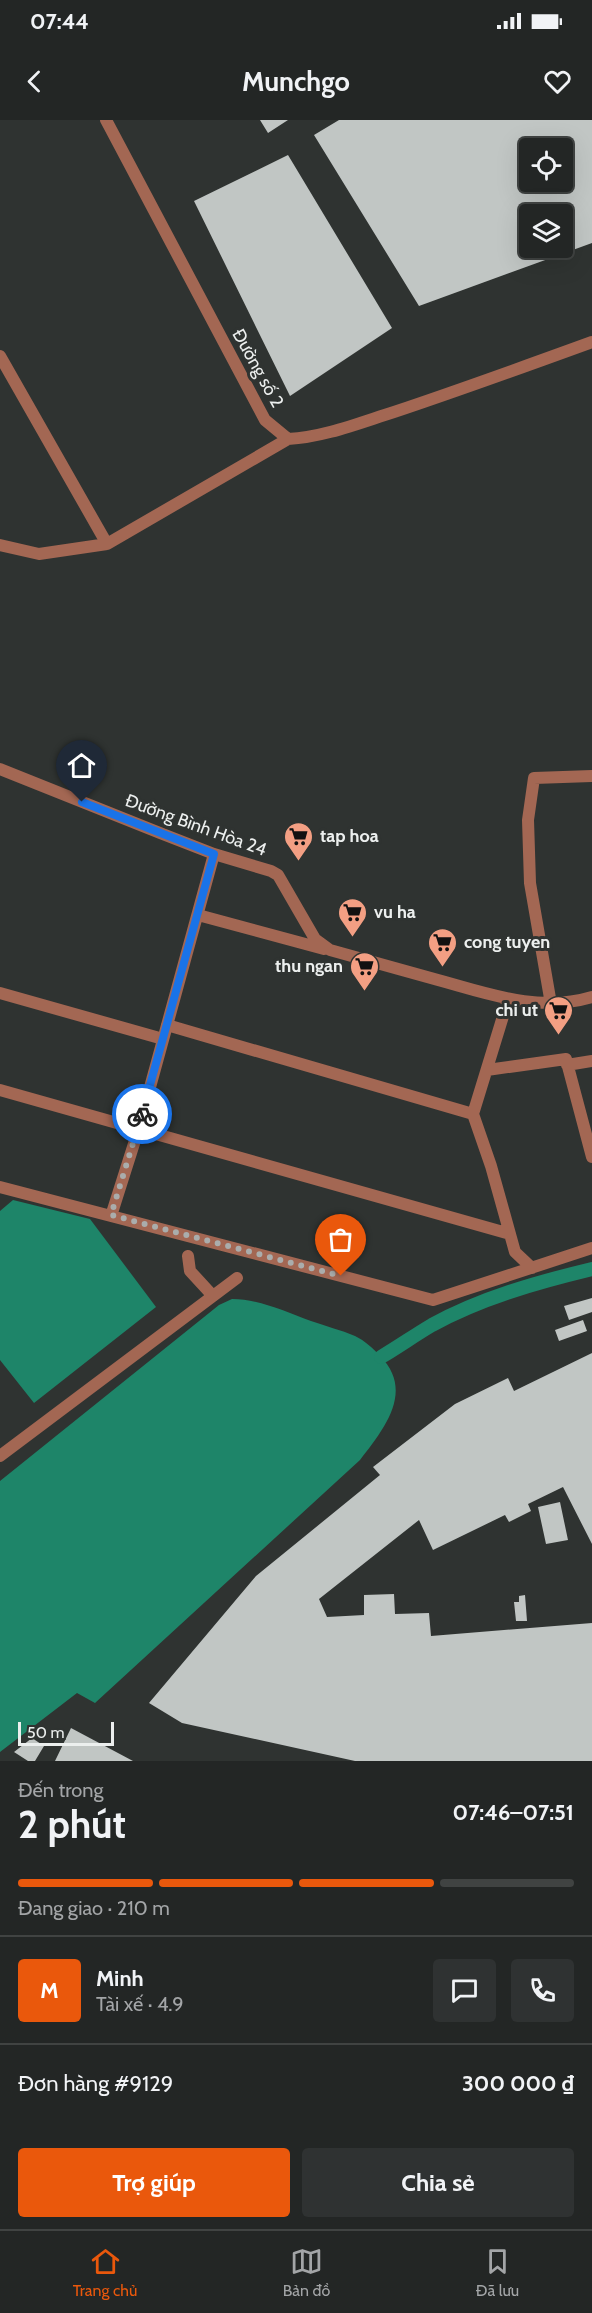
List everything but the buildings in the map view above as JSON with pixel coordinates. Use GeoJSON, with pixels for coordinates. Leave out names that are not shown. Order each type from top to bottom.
{"type":"FeatureCollection","features":[{"type":"Feature","properties":{"kind":"street","name":"Đường số 2"},"geometry":{"type":"LineString","coordinates":[[106,120],[265,420],[288,439]]}},
{"type":"Feature","properties":{"kind":"street"},"geometry":{"type":"LineString","coordinates":[[0,545],[39,554],[107,544],[288,439],[311,438],[357,424],[592,342]]}},
{"type":"Feature","properties":{"kind":"street"},"geometry":{"type":"LineString","coordinates":[[0,356],[107,544]]}},
{"type":"Feature","properties":{"kind":"street","name":"Đường Bình Hòa 24"},"geometry":{"type":"LineString","coordinates":[[0,769],[214,854],[262,867],[278,875],[315,939],[330,950],[508,1000],[551,1004],[576,1002],[592,997]]}},
{"type":"Feature","properties":{"kind":"street"},"geometry":{"type":"LineString","coordinates":[[551,1004],[530,883],[528,820],[534,778],[592,776]]}},
{"type":"Feature","properties":{"kind":"street"},"geometry":{"type":"LineString","coordinates":[[111,1215],[138,1131],[214,854]]}},
{"type":"Feature","properties":{"kind":"street"},"geometry":{"type":"LineString","coordinates":[[198,915],[330,950]]}},
{"type":"Feature","properties":{"kind":"street"},"geometry":{"type":"LineString","coordinates":[[0,993],[163,1039]]}},
{"type":"Feature","properties":{"kind":"street"},"geometry":{"type":"LineString","coordinates":[[508,1000],[473,1114],[515,1252],[532,1268]]}},
{"type":"Feature","properties":{"kind":"street"},"geometry":{"type":"LineString","coordinates":[[167,1025],[473,1114]]}},
{"type":"Feature","properties":{"kind":"street"},"geometry":{"type":"LineString","coordinates":[[487,1070],[566,1059],[592,1157]]}},
{"type":"Feature","properties":{"kind":"street"},"geometry":{"type":"LineString","coordinates":[[567,1065],[592,1061]]}},
{"type":"Feature","properties":{"kind":"street"},"geometry":{"type":"LineString","coordinates":[[0,1090],[138,1131],[510,1234]]}},
{"type":"Feature","properties":{"kind":"street"},"geometry":{"type":"LineString","coordinates":[[0,1187],[433,1300],[592,1248]]}},
{"type":"Feature","properties":{"kind":"street"},"geometry":{"type":"LineString","coordinates":[[188,1256],[190,1271],[213,1296]]}},
{"type":"Feature","properties":{"kind":"street"},"geometry":{"type":"LineString","coordinates":[[0,1456],[237,1278]]}},
{"type":"Feature","properties":{"kind":"shaded area"},"geometry":{"type":"Polygon","coordinates":[[[13,1200],[90,1219],[156,1307],[34,1403],[0,1360],[0,1211],[13,1200]]]}},
{"type":"Feature","properties":{"kind":"shaded area"},"geometry":{"type":"Polygon","coordinates":[[[232,1299],[252,1301],[272,1307],[350,1334],[369,1345],[390,1369],[395,1383],[392,1410],[386,1423],[360,1460],[95,1703],[77,1693],[0,1752],[0,1481],[219,1305],[232,1299]]]}},
{"type":"Feature","properties":{"kind":"waterway"},"geometry":{"type":"LineString","coordinates":[[381,1357],[432,1325],[470,1307],[531,1285],[592,1269]]}},
{"type":"Feature","properties":{"kind":"way so far"},"geometry":{"type":"LineString","coordinates":[[142,1114],[111,1215],[341,1276]]}},
{"type":"Feature","properties":{"kind":"place","name":"tap hoa"},"geometry":{"type":"Point","coordinates":[299,862]}},
{"type":"Feature","properties":{"kind":"place","name":"vu ha"},"geometry":{"type":"Point","coordinates":[353,938]}},
{"type":"Feature","properties":{"kind":"place","name":"cong tuyen"},"geometry":{"type":"Point","coordinates":[443,968]}},
{"type":"Feature","properties":{"kind":"place","name":"thu ngan"},"geometry":{"type":"Point","coordinates":[364,992]}},
{"type":"Feature","properties":{"kind":"place","name":"chi ut"},"geometry":{"type":"Point","coordinates":[559,1036]}},
{"type":"Feature","properties":{"kind":"route"},"geometry":{"type":"LineString","coordinates":[[82,802],[214,854],[142,1114]]}}]}
